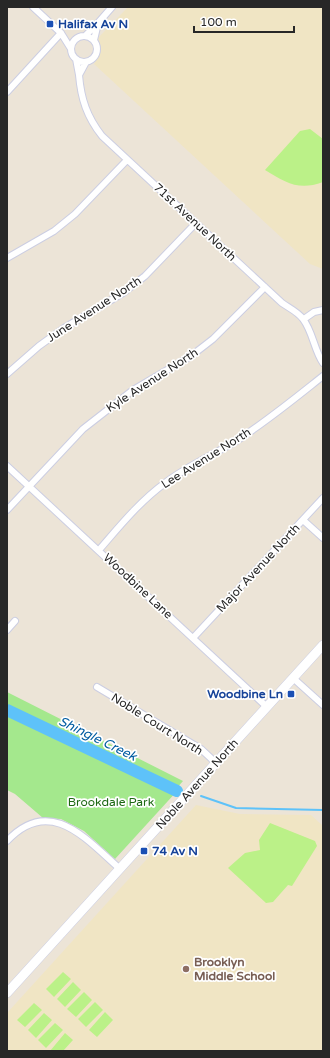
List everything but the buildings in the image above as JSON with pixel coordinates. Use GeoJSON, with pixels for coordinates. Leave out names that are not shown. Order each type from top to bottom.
{"type":"FeatureCollection","features":[{"type":"Feature","properties":{"kind":"street"},"geometry":{"type":"LineString","coordinates":[[33,7],[61,34],[72,49],[76,59],[86,62]]}},
{"type":"Feature","properties":{"kind":"street"},"geometry":{"type":"LineString","coordinates":[[61,34],[76,38],[85,36],[112,7]]}},
{"type":"Feature","properties":{"kind":"street"},"geometry":{"type":"LineString","coordinates":[[79,75],[86,62],[96,55],[97,48],[94,40],[98,23]]}},
{"type":"Feature","properties":{"kind":"street"},"geometry":{"type":"LineString","coordinates":[[7,92],[61,34]]}},
{"type":"Feature","properties":{"kind":"street"},"geometry":{"type":"LineString","coordinates":[[85,36],[94,40]]}},
{"type":"Feature","properties":{"kind":"street"},"geometry":{"type":"LineString","coordinates":[[72,49],[76,38]]}},
{"type":"Feature","properties":{"kind":"street","name":"71st Avenue North"},"geometry":{"type":"LineString","coordinates":[[76,59],[82,101],[94,126],[102,136],[195,224],[265,287],[304,319],[323,363]]}},
{"type":"Feature","properties":{"kind":"street"},"geometry":{"type":"LineString","coordinates":[[7,258],[54,231],[75,214],[127,160]]}},
{"type":"Feature","properties":{"kind":"street","name":"June Avenue North"},"geometry":{"type":"LineString","coordinates":[[7,374],[39,346],[64,328],[123,292],[145,276],[195,224]]}},
{"type":"Feature","properties":{"kind":"street","name":"Kyle Avenue North"},"geometry":{"type":"LineString","coordinates":[[7,510],[83,429],[107,408],[132,390],[191,356],[213,339],[265,287]]}},
{"type":"Feature","properties":{"kind":"street"},"geometry":{"type":"LineString","coordinates":[[304,319],[314,312],[323,310]]}},
{"type":"Feature","properties":{"kind":"street","name":"Lee Avenue North"},"geometry":{"type":"LineString","coordinates":[[98,550],[141,504],[164,483],[260,424],[323,376]]}},
{"type":"Feature","properties":{"kind":"street","name":"Woodbine Lane"},"geometry":{"type":"LineString","coordinates":[[7,466],[267,707]]}},
{"type":"Feature","properties":{"kind":"street","name":"Major Avenue North"},"geometry":{"type":"LineString","coordinates":[[193,638],[323,498]]}},
{"type":"Feature","properties":{"kind":"street"},"geometry":{"type":"LineString","coordinates":[[303,520],[323,538]]}},
{"type":"Feature","properties":{"kind":"street"},"geometry":{"type":"LineString","coordinates":[[7,630],[15,621]]}},
{"type":"Feature","properties":{"kind":"street","name":"Noble Avenue North"},"geometry":{"type":"LineString","coordinates":[[7,993],[323,645]]}},
{"type":"Feature","properties":{"kind":"street"},"geometry":{"type":"LineString","coordinates":[[293,678],[323,705]]}},
{"type":"Feature","properties":{"kind":"street","name":"Noble Court North"},"geometry":{"type":"LineString","coordinates":[[97,687],[146,718],[201,749],[216,763]]}},
{"type":"Feature","properties":{"kind":"street"},"geometry":{"type":"LineString","coordinates":[[7,841],[17,831],[26,826],[44,821],[54,822],[72,828],[120,869]]}},
{"type":"Feature","properties":{"kind":"shaded area"},"geometry":{"type":"Polygon","coordinates":[[[128,7],[323,7],[323,269],[310,264],[94,64],[101,51],[98,38],[128,7]]]}},
{"type":"Feature","properties":{"kind":"shaded area"},"geometry":{"type":"Polygon","coordinates":[[[196,805],[240,814],[311,815],[323,826],[323,1051],[7,1051],[7,1013],[196,805]]]}},
{"type":"Feature","properties":{"kind":"green space"},"geometry":{"type":"Polygon","coordinates":[[[310,129],[323,139],[323,182],[314,185],[300,186],[286,182],[265,170],[300,131],[310,129]]]}},
{"type":"Feature","properties":{"kind":"green space","name":"Brookdale Park"},"geometry":{"type":"Polygon","coordinates":[[[7,692],[183,781],[176,789],[178,790],[115,859],[84,831],[61,819],[43,818],[15,794],[7,790],[7,692]]]}},
{"type":"Feature","properties":{"kind":"green space"},"geometry":{"type":"Polygon","coordinates":[[[270,823],[315,841],[317,846],[292,886],[288,885],[273,902],[266,903],[228,868],[245,853],[260,850],[259,840],[270,823]]]}},
{"type":"Feature","properties":{"kind":"green space"},"geometry":{"type":"Polygon","coordinates":[[[63,972],[71,979],[54,997],[46,989],[63,972]]]}},
{"type":"Feature","properties":{"kind":"green space"},"geometry":{"type":"Polygon","coordinates":[[[73,982],[81,990],[65,1007],[57,999],[73,982]]]}},
{"type":"Feature","properties":{"kind":"green space"},"geometry":{"type":"Polygon","coordinates":[[[84,992],[92,1000],[76,1017],[67,1009],[84,992]]]}},
{"type":"Feature","properties":{"kind":"green space"},"geometry":{"type":"Polygon","coordinates":[[[95,1002],[103,1010],[86,1027],[78,1019],[95,1002]]]}},
{"type":"Feature","properties":{"kind":"green space"},"geometry":{"type":"Polygon","coordinates":[[[34,1003],[42,1010],[25,1027],[17,1020],[34,1003]]]}},
{"type":"Feature","properties":{"kind":"green space"},"geometry":{"type":"Polygon","coordinates":[[[105,1012],[113,1020],[97,1037],[89,1030],[105,1012]]]}},
{"type":"Feature","properties":{"kind":"green space"},"geometry":{"type":"Polygon","coordinates":[[[44,1013],[52,1020],[36,1038],[28,1030],[44,1013]]]}},
{"type":"Feature","properties":{"kind":"green space"},"geometry":{"type":"Polygon","coordinates":[[[55,1023],[63,1030],[46,1048],[38,1040],[55,1023]]]}},
{"type":"Feature","properties":{"kind":"green space"},"geometry":{"type":"Polygon","coordinates":[[[65,1033],[73,1040],[63,1051],[50,1051],[65,1033]]]}},
{"type":"Feature","properties":{"kind":"waterway","name":"Shingle Creek"},"geometry":{"type":"LineString","coordinates":[[7,710],[177,791]]}},
{"type":"Feature","properties":{"kind":"waterway","name":"Shingle Creek"},"geometry":{"type":"LineString","coordinates":[[201,796],[236,808],[323,810]]}},
{"type":"Feature","properties":{"kind":"place","name":"Halifax Av N"},"geometry":{"type":"Point","coordinates":[50,24]}},
{"type":"Feature","properties":{"kind":"place","name":"Woodbine Ln"},"geometry":{"type":"Point","coordinates":[291,694]}},
{"type":"Feature","properties":{"kind":"place","name":"74 Av N"},"geometry":{"type":"Point","coordinates":[144,851]}},
{"type":"Feature","properties":{"kind":"place","name":"Brooklyn Middle School"},"geometry":{"type":"Point","coordinates":[186,969]}}]}
